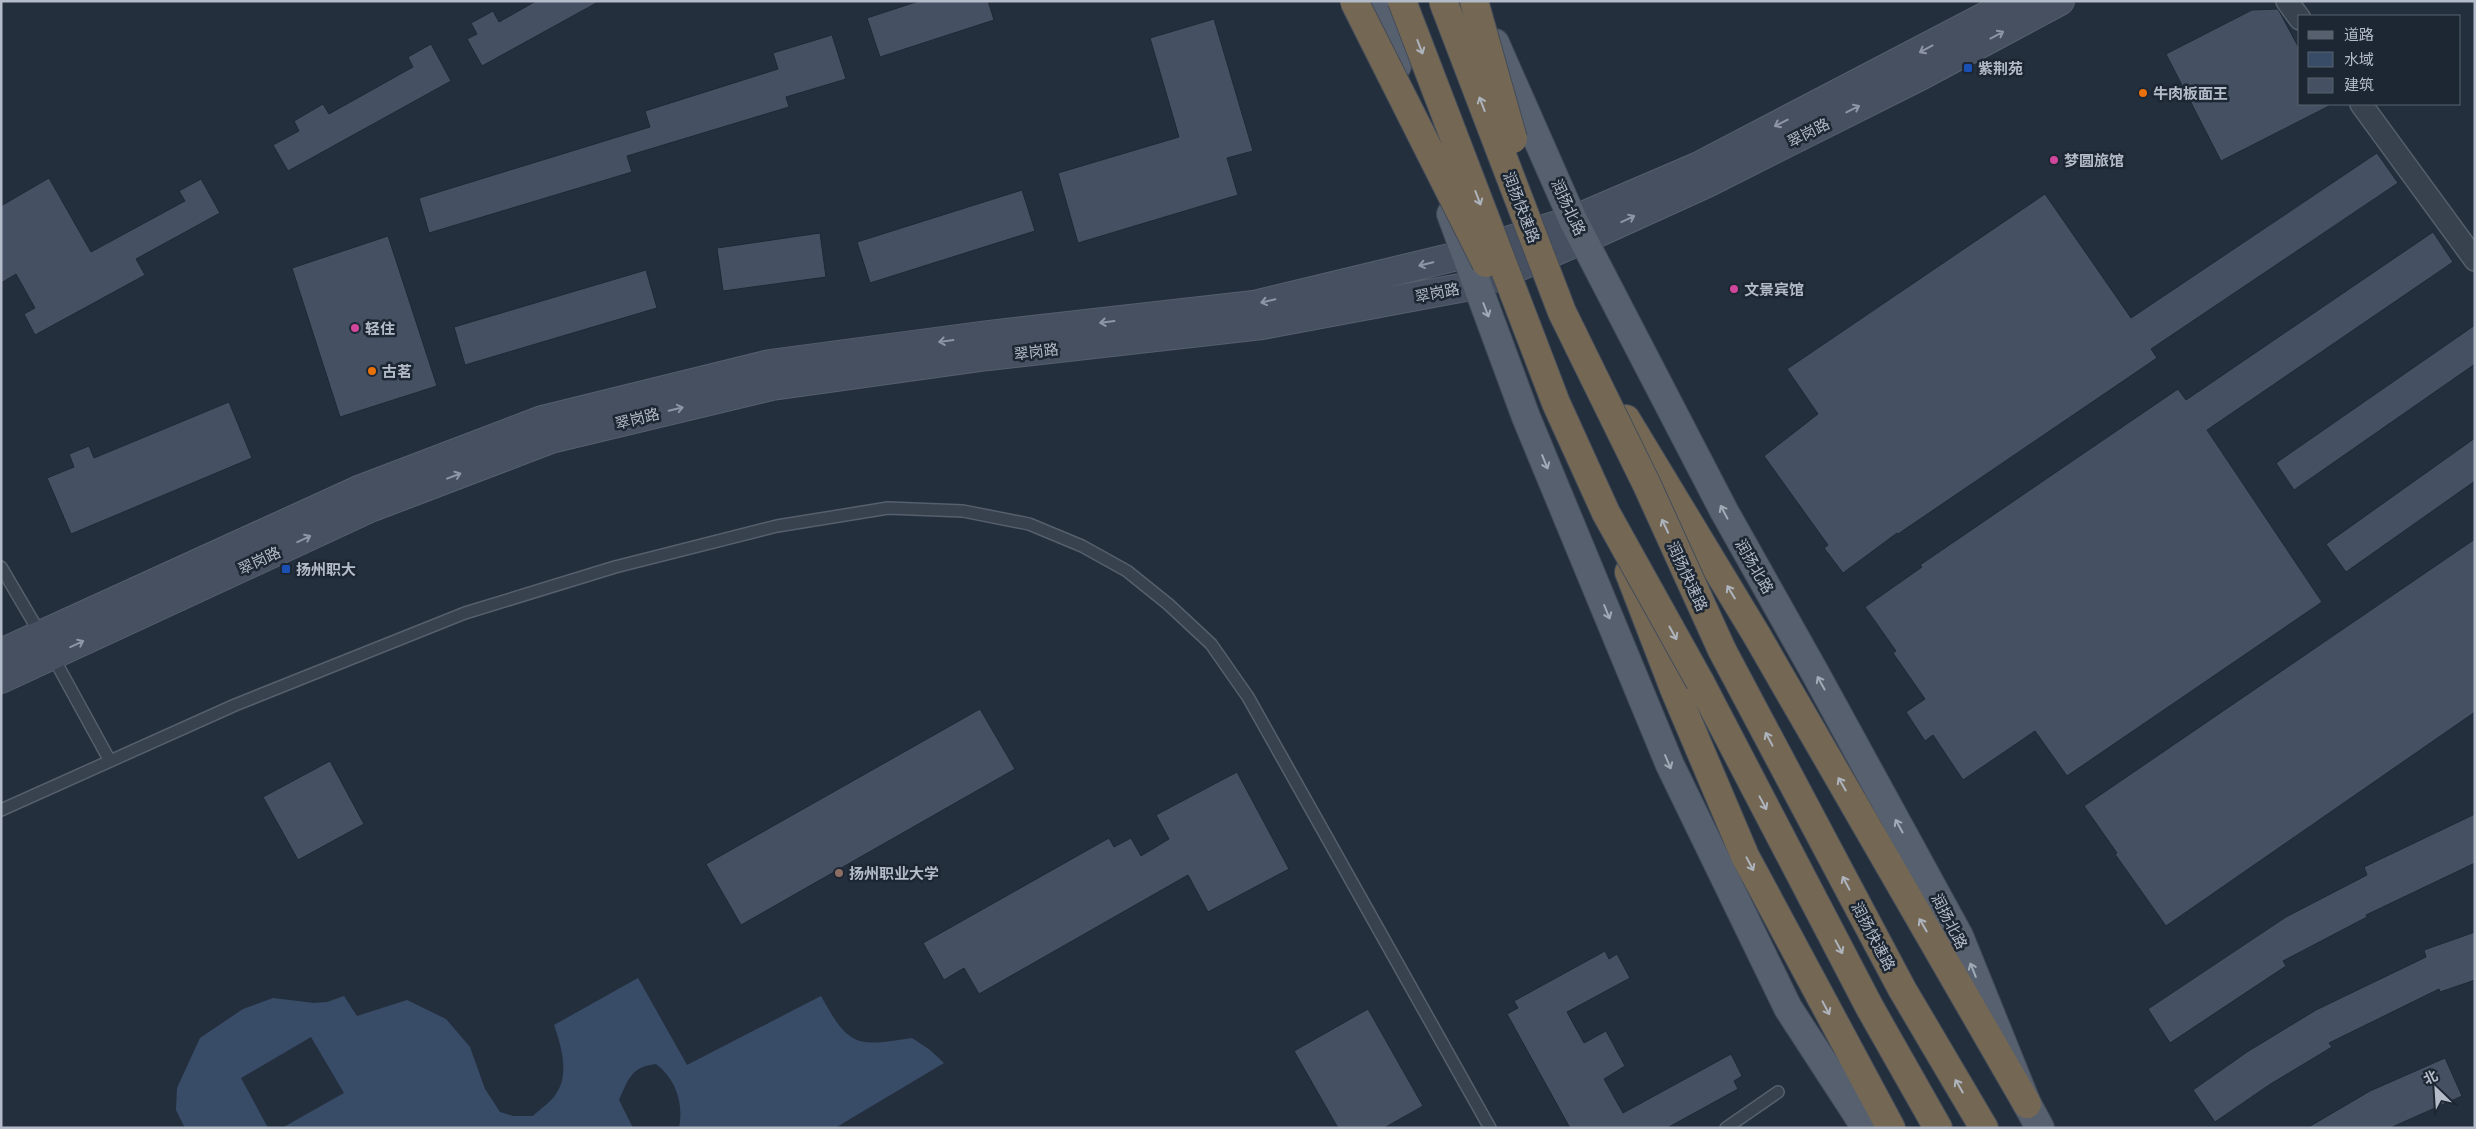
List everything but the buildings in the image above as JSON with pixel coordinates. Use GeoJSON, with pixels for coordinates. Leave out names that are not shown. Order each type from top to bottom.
{"type":"FeatureCollection","features":[{"type":"Feature","properties":{"kind":"highway"},"geometry":{"type":"LineString","coordinates":[[1354,1],[1556,403],[1606,513],[1675,691],[1745,856],[1891,1128]]}},
{"type":"Feature","properties":{"kind":"highway"},"geometry":{"type":"LineString","coordinates":[[1402,1],[1556,403]]}},
{"type":"Feature","properties":{"kind":"highway","name":"润扬快速路"},"geometry":{"type":"LineString","coordinates":[[1443,1],[1562,312],[1647,485],[1722,650],[1902,989],[1984,1128]]}},
{"type":"Feature","properties":{"kind":"highway"},"geometry":{"type":"LineString","coordinates":[[1475,1],[1562,312],[1756,634],[2027,1104]]}},
{"type":"Feature","properties":{"kind":"highway"},"geometry":{"type":"LineString","coordinates":[[1606,513],[1700,682],[1870,1008],[1938,1128]]}},
{"type":"Feature","properties":{"kind":"main road"},"geometry":{"type":"LineString","coordinates":[[1374,1],[1526,417],[1670,766],[1788,1008],[1866,1128]]}},
{"type":"Feature","properties":{"kind":"main road","name":"润扬北路"},"geometry":{"type":"LineString","coordinates":[[1475,1],[1579,230],[1724,511],[1959,936],[2027,1104],[2040,1128]]}},
{"type":"Feature","properties":{"kind":"main road","name":"翠岗路"},"geometry":{"type":"LineString","coordinates":[[1,653],[47,645],[370,508],[551,439],[772,386],[988,356],[1262,325],[1476,284],[2015,1]]}},
{"type":"Feature","properties":{"kind":"main road","name":"翠岗路"},"geometry":{"type":"LineString","coordinates":[[1,680],[47,645],[361,489],[542,420],[770,364],[988,335],[1254,305],[1466,254],[1579,230],[1707,183],[1922,75],[2060,1]]}},
{"type":"Feature","properties":{"kind":"street"},"geometry":{"type":"LineString","coordinates":[[2287,1],[2298,16]]}},
{"type":"Feature","properties":{"kind":"street"},"geometry":{"type":"LineString","coordinates":[[2362,105],[2475,260]]}},
{"type":"Feature","properties":{"kind":"lane"},"geometry":{"type":"LineString","coordinates":[[1,810],[235,704],[465,613],[615,567],[777,526],[888,508],[963,511],[1029,524],[1082,546],[1127,571],[1168,604],[1211,644],[1248,697],[1490,1128]]}},
{"type":"Feature","properties":{"kind":"lane"},"geometry":{"type":"LineString","coordinates":[[1,567],[47,645],[110,760]]}},
{"type":"Feature","properties":{"kind":"lane"},"geometry":{"type":"LineString","coordinates":[[1726,1128],[1778,1092]]}},
{"type":"Feature","properties":{"kind":"water"},"geometry":{"type":"Polygon","coordinates":[[[638,978],[687,1065],[821,996],[839,1025],[856,1040],[878,1042],[912,1038],[930,1050],[944,1063],[835,1128],[679,1128],[680,1110],[677,1093],[669,1077],[656,1064],[636,1071],[619,1100],[633,1128],[282,1128],[344,1093],[311,1037],[241,1078],[268,1128],[185,1128],[176,1110],[177,1088],[200,1038],[243,1009],[273,998],[314,1003],[327,1002],[344,996],[357,1016],[407,1000],[446,1019],[470,1047],[485,1089],[500,1112],[513,1116],[533,1116],[554,1097],[563,1078],[563,1060],[554,1025],[638,978]]]}},
{"type":"Feature","properties":{"kind":"place","name":"紫荆苑"},"geometry":{"type":"Point","coordinates":[1968,68]}},
{"type":"Feature","properties":{"kind":"place","name":"牛肉板面王"},"geometry":{"type":"Point","coordinates":[2143,93]}},
{"type":"Feature","properties":{"kind":"place","name":"梦圆旅馆"},"geometry":{"type":"Point","coordinates":[2054,160]}},
{"type":"Feature","properties":{"kind":"place","name":"文景宾馆"},"geometry":{"type":"Point","coordinates":[1734,289]}},
{"type":"Feature","properties":{"kind":"place","name":"轻住"},"geometry":{"type":"Point","coordinates":[355,328]}},
{"type":"Feature","properties":{"kind":"place","name":"古茗"},"geometry":{"type":"Point","coordinates":[372,371]}},
{"type":"Feature","properties":{"kind":"place","name":"扬州职大"},"geometry":{"type":"Point","coordinates":[286,569]}},
{"type":"Feature","properties":{"kind":"place","name":"扬州职业大学"},"geometry":{"type":"Point","coordinates":[839,873]}}]}
